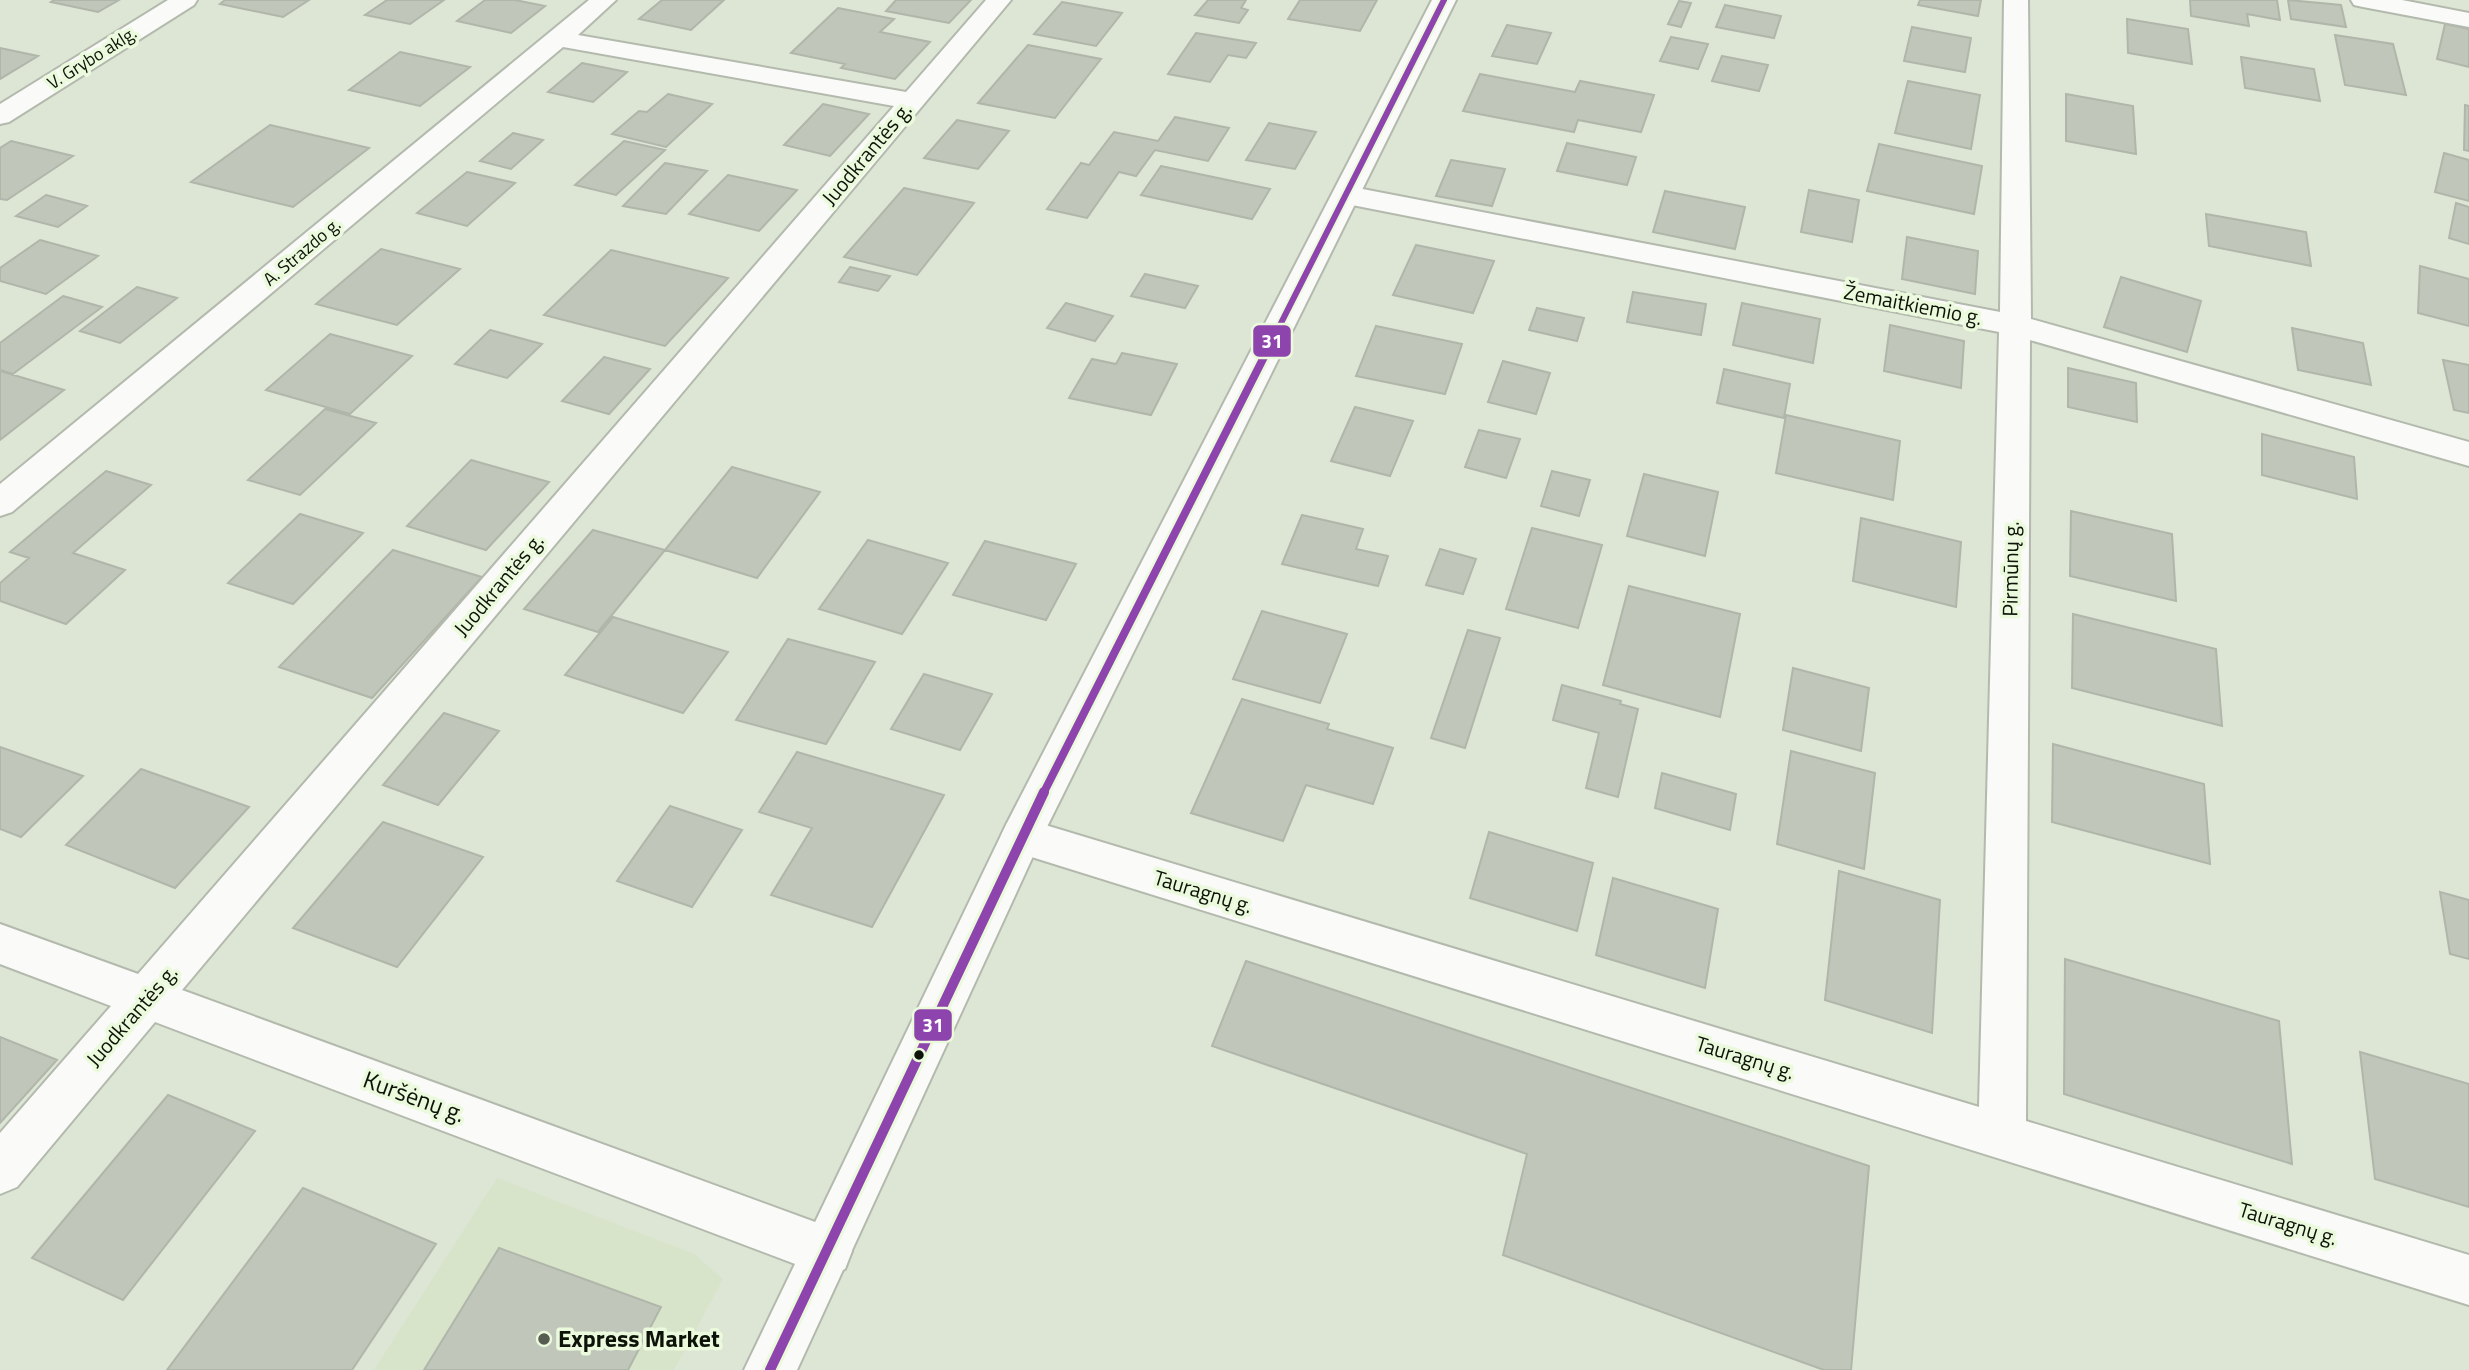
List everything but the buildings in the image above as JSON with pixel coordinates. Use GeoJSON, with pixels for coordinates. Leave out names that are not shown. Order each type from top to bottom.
{"type":"FeatureCollection","features":[{"type":"Feature","properties":{"kind":"street","name":"V. Grybo aklg."},"geometry":{"type":"LineString","coordinates":[[0,116],[185,0]]}},
{"type":"Feature","properties":{"kind":"street","name":"A. Strazdo g."},"geometry":{"type":"LineString","coordinates":[[0,503],[604,0]]}},
{"type":"Feature","properties":{"kind":"street","name":"Juodkrantės g."},"geometry":{"type":"LineString","coordinates":[[0,1170],[999,0]]}},
{"type":"Feature","properties":{"kind":"street"},"geometry":{"type":"LineString","coordinates":[[770,1370],[1022,836],[1444,0]]}},
{"type":"Feature","properties":{"kind":"street","name":"Pirmūnų g."},"geometry":{"type":"LineString","coordinates":[[2002,1137],[2015,325],[2016,0]]}},
{"type":"Feature","properties":{"kind":"street"},"geometry":{"type":"LineString","coordinates":[[2363,0],[2469,20]]}},
{"type":"Feature","properties":{"kind":"street"},"geometry":{"type":"LineString","coordinates":[[559,39],[912,101]]}},
{"type":"Feature","properties":{"kind":"street","name":"Žemaitkiemio g."},"geometry":{"type":"LineString","coordinates":[[1347,195],[2015,325],[2469,454]]}},
{"type":"Feature","properties":{"kind":"street","name":"Tauragnų g."},"geometry":{"type":"LineString","coordinates":[[1022,836],[2469,1280]]}},
{"type":"Feature","properties":{"kind":"street","name":"Kuršėnų g."},"geometry":{"type":"LineString","coordinates":[[0,944],[827,1251]]}},
{"type":"Feature","properties":{"kind":"shaded area"},"geometry":{"type":"Polygon","coordinates":[[[497,1178],[694,1254],[723,1279],[674,1370],[374,1370],[497,1178]]]}},
{"type":"Feature","properties":{"kind":"transit line","name":"31"},"geometry":{"type":"LineString","coordinates":[[770,1370],[1022,836],[1444,0]]}},
{"type":"Feature","properties":{"kind":"place","name":"Express Market"},"geometry":{"type":"Point","coordinates":[544,1339]}}]}
